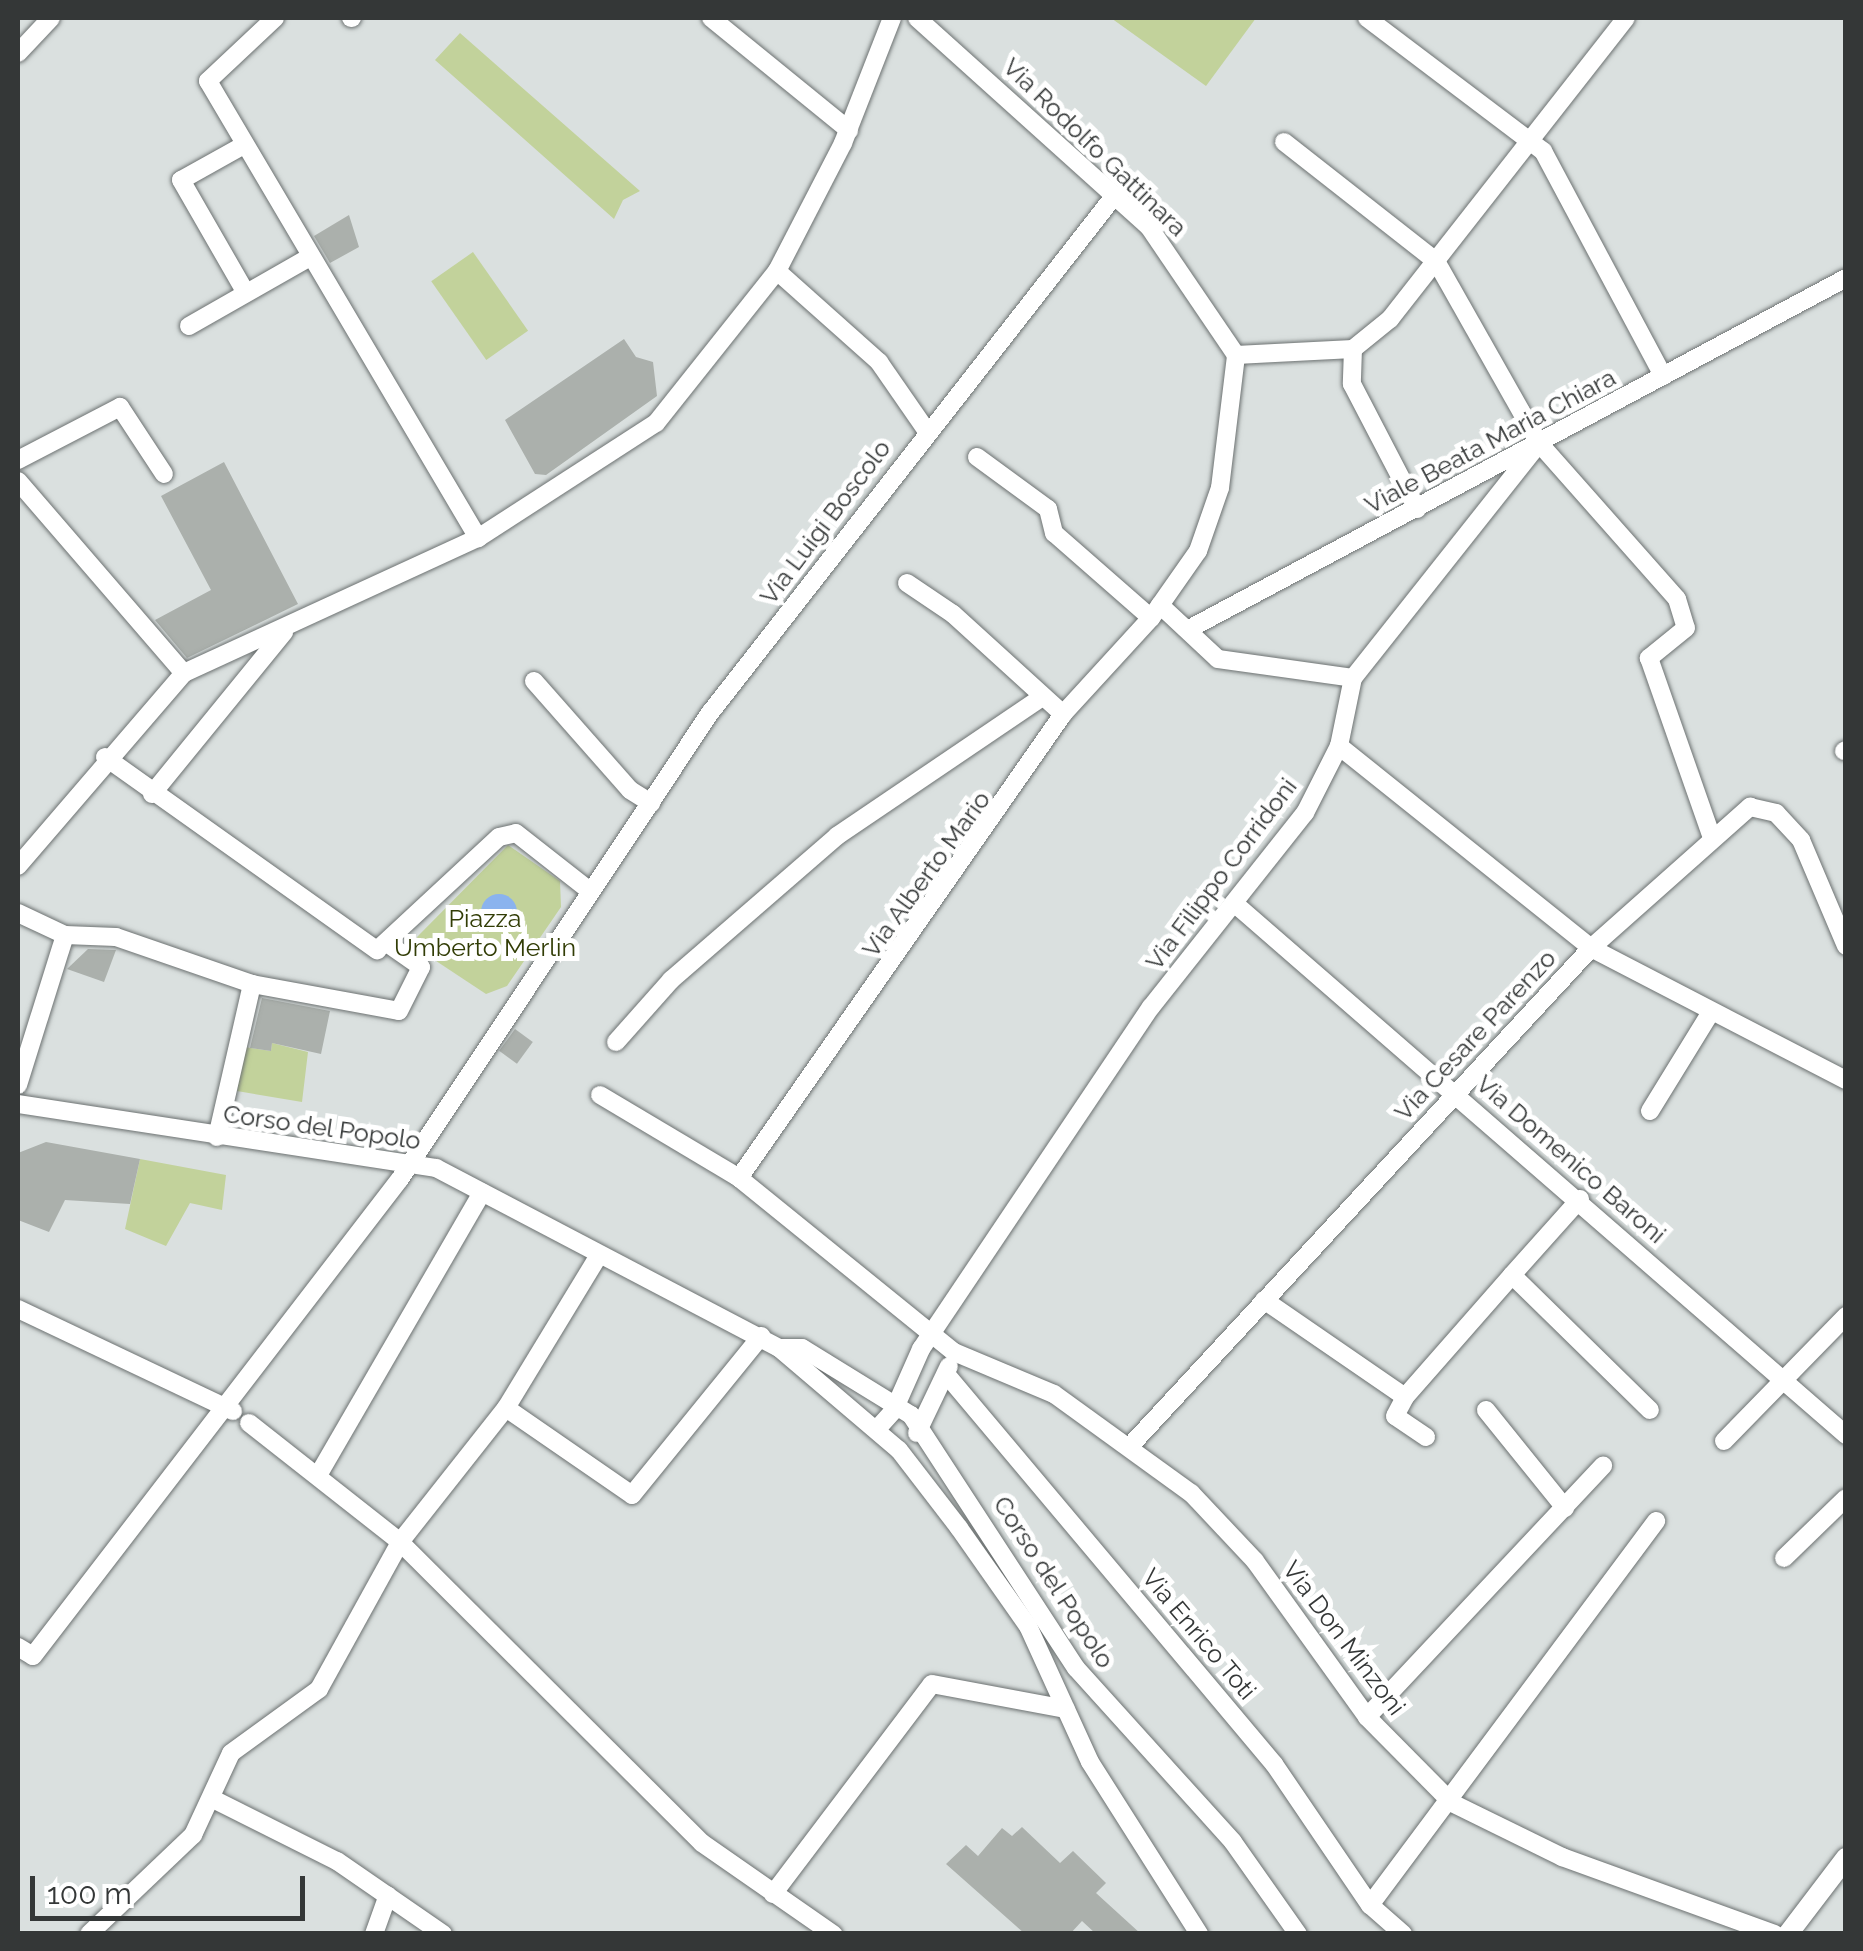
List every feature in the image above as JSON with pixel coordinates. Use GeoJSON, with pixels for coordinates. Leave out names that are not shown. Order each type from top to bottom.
{"type":"FeatureCollection","features":[{"type":"Feature","properties":{"kind":"street"},"geometry":{"type":"LineString","coordinates":[[18,52],[51,18]]}},
{"type":"Feature","properties":{"kind":"street"},"geometry":{"type":"LineString","coordinates":[[274,18],[208,81],[308,258],[478,538]]}},
{"type":"Feature","properties":{"kind":"street"},"geometry":{"type":"LineString","coordinates":[[711,18],[849,130]]}},
{"type":"Feature","properties":{"kind":"street"},"geometry":{"type":"LineString","coordinates":[[18,866],[104,756],[184,673],[285,632],[478,538],[656,423],[722,348],[777,272],[849,130],[892,18]]}},
{"type":"Feature","properties":{"kind":"street","name":"Via Rodolfo Gattinara"},"geometry":{"type":"LineString","coordinates":[[917,18],[1115,195],[1176,261],[1236,355]]}},
{"type":"Feature","properties":{"kind":"street"},"geometry":{"type":"LineString","coordinates":[[1368,18],[1543,152],[1664,376]]}},
{"type":"Feature","properties":{"kind":"street"},"geometry":{"type":"LineString","coordinates":[[1156,612],[1198,551],[1220,488],[1236,355],[1353,349],[1390,319],[1626,18]]}},
{"type":"Feature","properties":{"kind":"street"},"geometry":{"type":"LineString","coordinates":[[1284,142],[1436,261],[1539,443],[1687,618],[1686,628],[1650,658],[1712,838]]}},
{"type":"Feature","properties":{"kind":"street"},"geometry":{"type":"LineString","coordinates":[[244,145],[182,180],[246,293]]}},
{"type":"Feature","properties":{"kind":"street","name":"Via Luigi Boscolo"},"geometry":{"type":"LineString","coordinates":[[590,891],[710,713],[926,430],[1115,195]]}},
{"type":"Feature","properties":{"kind":"street"},"geometry":{"type":"LineString","coordinates":[[189,326],[308,258]]}},
{"type":"Feature","properties":{"kind":"street"},"geometry":{"type":"LineString","coordinates":[[777,272],[879,362],[926,430]]}},
{"type":"Feature","properties":{"kind":"street","name":"Viale Beata Maria Chiara"},"geometry":{"type":"LineString","coordinates":[[1190,628],[1846,278]]}},
{"type":"Feature","properties":{"kind":"street"},"geometry":{"type":"LineString","coordinates":[[1353,349],[1352,384],[1416,509]]}},
{"type":"Feature","properties":{"kind":"street"},"geometry":{"type":"LineString","coordinates":[[18,460],[120,408],[164,474]]}},
{"type":"Feature","properties":{"kind":"street","name":"Via Filippo Corridoni"},"geometry":{"type":"LineString","coordinates":[[894,1410],[933,1336],[1151,1007],[1305,813],[1339,746],[1353,678],[1539,443]]}},
{"type":"Feature","properties":{"kind":"street"},"geometry":{"type":"LineString","coordinates":[[978,457],[1048,509],[1054,533],[1156,612],[1190,628],[1218,659],[1353,678]]}},
{"type":"Feature","properties":{"kind":"street"},"geometry":{"type":"LineString","coordinates":[[18,481],[95,565],[184,673]]}},
{"type":"Feature","properties":{"kind":"street"},"geometry":{"type":"LineString","coordinates":[[907,584],[953,614],[1063,714]]}},
{"type":"Feature","properties":{"kind":"street","name":"Via Alberto Mario"},"geometry":{"type":"LineString","coordinates":[[738,1178],[1063,714],[1156,612]]}},
{"type":"Feature","properties":{"kind":"street"},"geometry":{"type":"LineString","coordinates":[[152,794],[285,632]]}},
{"type":"Feature","properties":{"kind":"street"},"geometry":{"type":"LineString","coordinates":[[534,680],[630,790],[652,802]]}},
{"type":"Feature","properties":{"kind":"street"},"geometry":{"type":"LineString","coordinates":[[616,1042],[670,980],[837,836],[1041,698]]}},
{"type":"Feature","properties":{"kind":"street"},"geometry":{"type":"LineString","coordinates":[[1339,746],[1592,948],[1846,1080]]}},
{"type":"Feature","properties":{"kind":"street"},"geometry":{"type":"LineString","coordinates":[[18,1647],[32,1656],[236,1413],[410,1166],[590,891],[516,833],[498,837],[390,945],[377,950],[152,794],[104,756]]}},
{"type":"Feature","properties":{"kind":"street","name":"Via Cesare Parenzo"},"geometry":{"type":"LineString","coordinates":[[1131,1445],[1454,1092],[1592,948],[1750,808],[1776,814],[1800,840],[1846,946]]}},
{"type":"Feature","properties":{"kind":"street","name":"Via Domenico Baroni"},"geometry":{"type":"LineString","coordinates":[[1234,903],[1580,1199],[1846,1435]]}},
{"type":"Feature","properties":{"kind":"street"},"geometry":{"type":"LineString","coordinates":[[18,913],[65,935],[116,937],[252,984],[399,1011],[421,967],[390,945]]}},
{"type":"Feature","properties":{"kind":"street"},"geometry":{"type":"LineString","coordinates":[[18,1085],[65,935]]}},
{"type":"Feature","properties":{"kind":"street"},"geometry":{"type":"LineString","coordinates":[[217,1137],[252,984]]}},
{"type":"Feature","properties":{"kind":"street"},"geometry":{"type":"LineString","coordinates":[[1650,1111],[1710,1012]]}},
{"type":"Feature","properties":{"kind":"street","name":"Via Don Minzoni"},"geometry":{"type":"LineString","coordinates":[[600,1095],[738,1178],[954,1352],[1054,1394],[1131,1445],[1255,1561],[1367,1717],[1452,1803],[1562,1857],[1774,1934]]}},
{"type":"Feature","properties":{"kind":"street","name":"Corso del Popolo"},"geometry":{"type":"LineString","coordinates":[[18,1104],[436,1168],[779,1348],[877,1429],[886,1446],[899,1450],[1028,1626],[1090,1762],[1199,1934]]}},
{"type":"Feature","properties":{"kind":"street"},"geometry":{"type":"LineString","coordinates":[[320,1472],[482,1193]]}},
{"type":"Feature","properties":{"kind":"street"},"geometry":{"type":"LineString","coordinates":[[1426,1437],[1395,1416],[1405,1397],[1580,1199]]}},
{"type":"Feature","properties":{"kind":"street"},"geometry":{"type":"LineString","coordinates":[[88,1934],[193,1835],[216,1800],[230,1753],[319,1689],[400,1542],[506,1408],[600,1254]]}},
{"type":"Feature","properties":{"kind":"street"},"geometry":{"type":"LineString","coordinates":[[1512,1274],[1650,1410]]}},
{"type":"Feature","properties":{"kind":"street"},"geometry":{"type":"LineString","coordinates":[[1264,1300],[1405,1397]]}},
{"type":"Feature","properties":{"kind":"street"},"geometry":{"type":"LineString","coordinates":[[18,1309],[236,1413],[320,1472],[400,1542],[597,1746],[702,1844],[833,1934]]}},
{"type":"Feature","properties":{"kind":"street"},"geometry":{"type":"LineString","coordinates":[[1724,1441],[1846,1316]]}},
{"type":"Feature","properties":{"kind":"street"},"geometry":{"type":"LineString","coordinates":[[506,1408],[632,1495],[761,1336]]}},
{"type":"Feature","properties":{"kind":"street","name":"Corso del Popolo"},"geometry":{"type":"LineString","coordinates":[[779,1348],[802,1348],[894,1410],[911,1414],[918,1430],[998,1538],[1076,1668],[1233,1842],[1298,1934]]}},
{"type":"Feature","properties":{"kind":"street"},"geometry":{"type":"LineString","coordinates":[[899,1450],[918,1430],[954,1352]]}},
{"type":"Feature","properties":{"kind":"street","name":"Via Enrico Toti"},"geometry":{"type":"LineString","coordinates":[[946,1374],[1274,1764],[1370,1905],[1403,1934]]}},
{"type":"Feature","properties":{"kind":"street"},"geometry":{"type":"LineString","coordinates":[[877,1429],[894,1410]]}},
{"type":"Feature","properties":{"kind":"street"},"geometry":{"type":"LineString","coordinates":[[1486,1410],[1565,1508]]}},
{"type":"Feature","properties":{"kind":"street"},"geometry":{"type":"LineString","coordinates":[[1367,1717],[1603,1466]]}},
{"type":"Feature","properties":{"kind":"street"},"geometry":{"type":"LineString","coordinates":[[1784,1558],[1846,1498]]}},
{"type":"Feature","properties":{"kind":"street"},"geometry":{"type":"LineString","coordinates":[[1370,1905],[1452,1803],[1656,1521]]}},
{"type":"Feature","properties":{"kind":"street"},"geometry":{"type":"LineString","coordinates":[[772,1894],[932,1684],[1066,1708]]}},
{"type":"Feature","properties":{"kind":"street"},"geometry":{"type":"LineString","coordinates":[[216,1800],[388,1895],[443,1934]]}},
{"type":"Feature","properties":{"kind":"street"},"geometry":{"type":"LineString","coordinates":[[1788,1934],[1842,1869]]}},
{"type":"Feature","properties":{"kind":"street"},"geometry":{"type":"LineString","coordinates":[[374,1934],[388,1895]]}},
{"type":"Feature","properties":{"kind":"green space"},"geometry":{"type":"Polygon","coordinates":[[[1111,18],[1256,18],[1206,86],[1111,18]]]}},
{"type":"Feature","properties":{"kind":"green space"},"geometry":{"type":"Polygon","coordinates":[[[460,33],[640,191],[623,200],[614,219],[435,60],[460,33]]]}},
{"type":"Feature","properties":{"kind":"green space"},"geometry":{"type":"Polygon","coordinates":[[[473,252],[528,331],[486,360],[431,281],[473,252]]]}},
{"type":"Feature","properties":{"kind":"green space","name":"Piazza Umberto Merlin"},"geometry":{"type":"Polygon","coordinates":[[[508,845],[560,881],[561,907],[507,986],[486,994],[424,953],[417,937],[508,845]]]}},
{"type":"Feature","properties":{"kind":"green space"},"geometry":{"type":"Polygon","coordinates":[[[272,1043],[308,1052],[302,1102],[237,1091],[244,1047],[271,1051],[272,1043]]]}},
{"type":"Feature","properties":{"kind":"green space"},"geometry":{"type":"Polygon","coordinates":[[[140,1159],[226,1175],[222,1210],[190,1203],[166,1246],[125,1229],[140,1159]]]}},
{"type":"Feature","properties":{"kind":"water"},"geometry":{"type":"Polygon","coordinates":[[[499,894],[512,899],[517,912],[512,925],[499,930],[486,925],[481,912],[486,899],[499,894]]]}},
{"type":"Feature","properties":{"kind":"building"},"geometry":{"type":"Polygon","coordinates":[[[349,215],[359,247],[330,263],[314,236],[349,215]]]}},
{"type":"Feature","properties":{"kind":"building"},"geometry":{"type":"Polygon","coordinates":[[[624,339],[636,357],[653,362],[657,396],[546,475],[535,474],[505,420],[624,339]]]}},
{"type":"Feature","properties":{"kind":"building"},"geometry":{"type":"Polygon","coordinates":[[[224,462],[298,604],[187,658],[155,620],[211,590],[161,496],[224,462]]]}},
{"type":"Feature","properties":{"kind":"building"},"geometry":{"type":"Polygon","coordinates":[[[88,949],[116,950],[104,982],[67,969],[88,949]]]}},
{"type":"Feature","properties":{"kind":"building"},"geometry":{"type":"Polygon","coordinates":[[[262,998],[330,1011],[321,1054],[272,1043],[271,1051],[250,1048],[262,998]]]}},
{"type":"Feature","properties":{"kind":"building"},"geometry":{"type":"Polygon","coordinates":[[[515,1029],[533,1042],[517,1064],[499,1051],[515,1029]]]}},
{"type":"Feature","properties":{"kind":"building"},"geometry":{"type":"Polygon","coordinates":[[[46,1142],[140,1159],[130,1204],[65,1200],[49,1232],[18,1220],[18,1153],[46,1142]]]}},
{"type":"Feature","properties":{"kind":"building"},"geometry":{"type":"Polygon","coordinates":[[[1022,1827],[1060,1863],[1073,1851],[1106,1883],[1096,1893],[1141,1934],[1096,1934],[1082,1921],[1070,1934],[1025,1934],[946,1864],[966,1845],[978,1856],[1002,1828],[1012,1836],[1022,1827]]]}}]}
